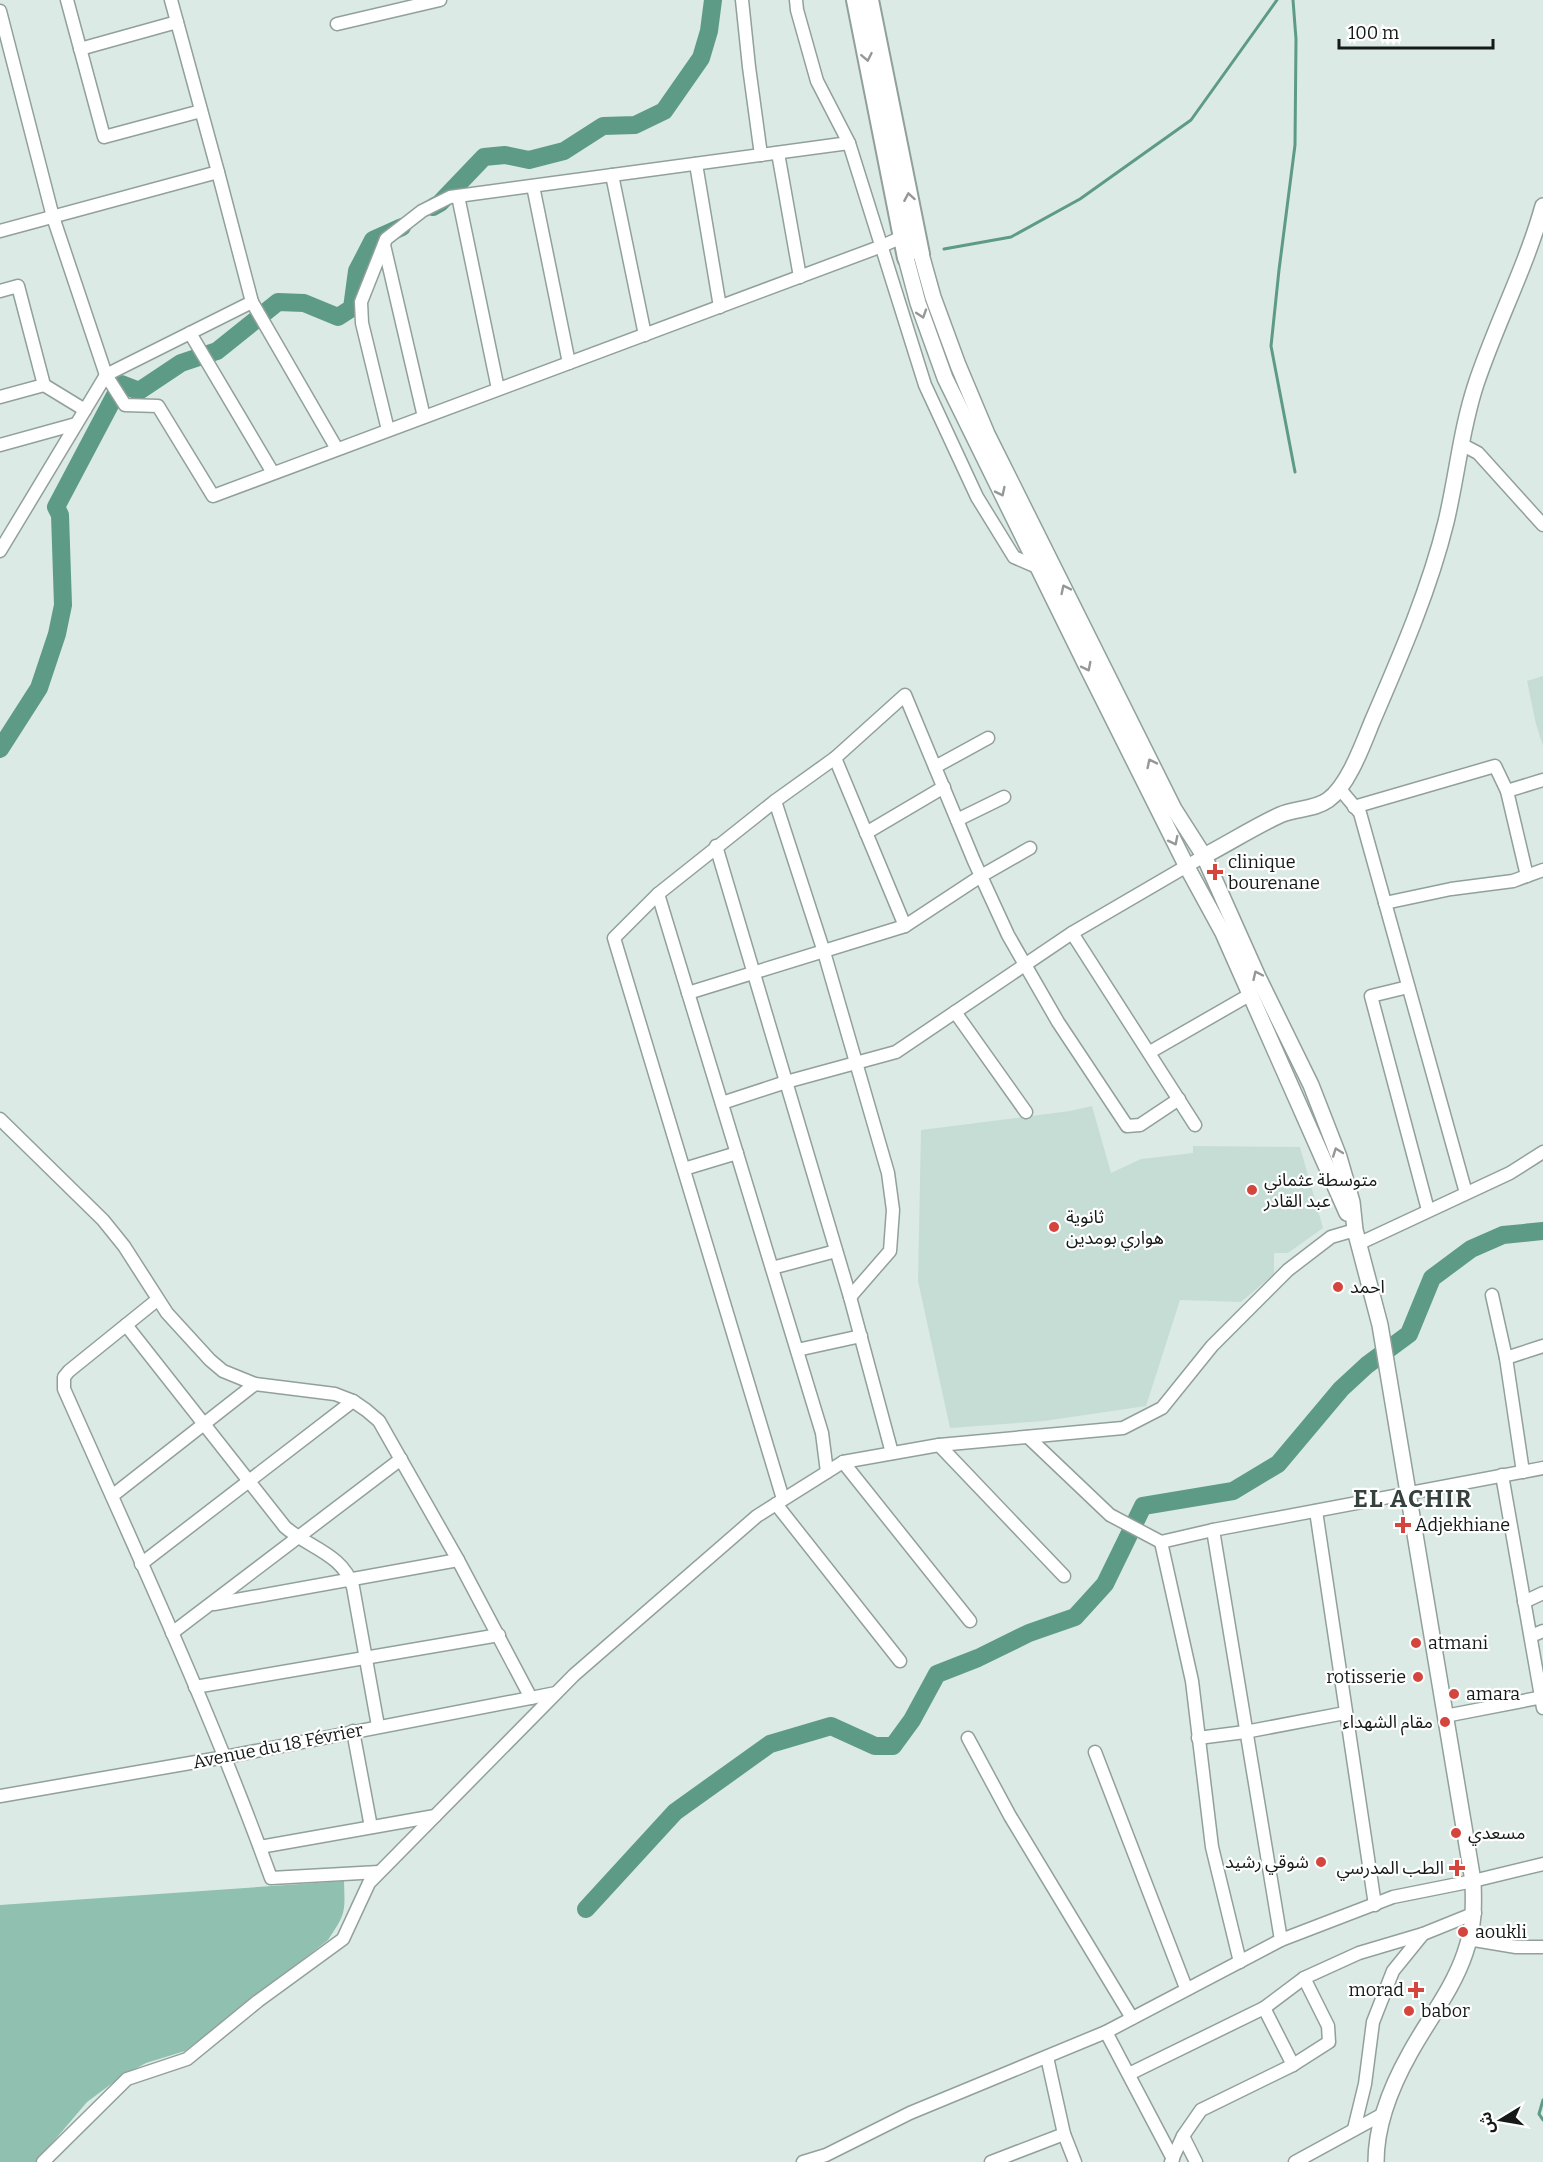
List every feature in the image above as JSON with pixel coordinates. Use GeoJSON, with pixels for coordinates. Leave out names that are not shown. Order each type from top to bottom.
{"type":"FeatureCollection","features":[{"type":"Feature","properties":{"kind":"highway"},"geometry":{"type":"LineString","coordinates":[[855,0],[902,237],[913,256]]}},
{"type":"Feature","properties":{"kind":"highway"},"geometry":{"type":"LineString","coordinates":[[870,0],[913,256]]}},
{"type":"Feature","properties":{"kind":"main road"},"geometry":{"type":"LineString","coordinates":[[1204,856],[1282,814],[1316,806],[1328,800],[1339,788],[1364,742],[1427,588],[1446,521],[1461,444],[1476,385],[1523,266],[1543,206]]}},
{"type":"Feature","properties":{"kind":"main road"},"geometry":{"type":"LineString","coordinates":[[913,256],[922,314],[945,378],[1187,867],[1223,933],[1357,1237]]}},
{"type":"Feature","properties":{"kind":"main road"},"geometry":{"type":"LineString","coordinates":[[913,256],[933,297],[987,434],[1174,809],[1204,856],[1258,977],[1311,1085],[1339,1156],[1352,1202],[1357,1237],[1380,1324],[1473,1881],[1475,1913],[1465,1954],[1453,1980],[1410,2053],[1383,2114],[1376,2162]]}},
{"type":"Feature","properties":{"kind":"street"},"geometry":{"type":"LineString","coordinates":[[67,0],[104,137],[201,111]]}},
{"type":"Feature","properties":{"kind":"street"},"geometry":{"type":"LineString","coordinates":[[171,0],[252,302],[337,449]]}},
{"type":"Feature","properties":{"kind":"street"},"geometry":{"type":"LineString","coordinates":[[337,24],[440,0]]}},
{"type":"Feature","properties":{"kind":"street"},"geometry":{"type":"LineString","coordinates":[[742,0],[748,67],[761,155]]}},
{"type":"Feature","properties":{"kind":"street"},"geometry":{"type":"LineString","coordinates":[[796,0],[818,81],[849,143],[925,385],[977,497],[1014,557],[1037,567]]}},
{"type":"Feature","properties":{"kind":"street"},"geometry":{"type":"LineString","coordinates":[[0,11],[52,217],[106,375],[125,405],[158,406],[213,496],[902,237]]}},
{"type":"Feature","properties":{"kind":"street"},"geometry":{"type":"LineString","coordinates":[[80,49],[177,22]]}},
{"type":"Feature","properties":{"kind":"street"},"geometry":{"type":"LineString","coordinates":[[388,430],[362,323],[361,302],[386,239],[422,211],[450,197],[849,143]]}},
{"type":"Feature","properties":{"kind":"street"},"geometry":{"type":"LineString","coordinates":[[778,153],[800,277]]}},
{"type":"Feature","properties":{"kind":"street"},"geometry":{"type":"LineString","coordinates":[[696,164],[720,306]]}},
{"type":"Feature","properties":{"kind":"street"},"geometry":{"type":"LineString","coordinates":[[0,231],[218,172]]}},
{"type":"Feature","properties":{"kind":"street"},"geometry":{"type":"LineString","coordinates":[[612,175],[645,335]]}},
{"type":"Feature","properties":{"kind":"street"},"geometry":{"type":"LineString","coordinates":[[533,186],[569,363]]}},
{"type":"Feature","properties":{"kind":"street"},"geometry":{"type":"LineString","coordinates":[[458,196],[498,389]]}},
{"type":"Feature","properties":{"kind":"street"},"geometry":{"type":"LineString","coordinates":[[384,245],[424,417]]}},
{"type":"Feature","properties":{"kind":"street"},"geometry":{"type":"LineString","coordinates":[[0,291],[18,286],[44,385],[85,410]]}},
{"type":"Feature","properties":{"kind":"street"},"geometry":{"type":"LineString","coordinates":[[0,551],[106,375],[252,302]]}},
{"type":"Feature","properties":{"kind":"street"},"geometry":{"type":"LineString","coordinates":[[190,333],[273,473]]}},
{"type":"Feature","properties":{"kind":"street"},"geometry":{"type":"LineString","coordinates":[[0,397],[44,385]]}},
{"type":"Feature","properties":{"kind":"street"},"geometry":{"type":"LineString","coordinates":[[0,445],[76,424]]}},
{"type":"Feature","properties":{"kind":"street"},"geometry":{"type":"LineString","coordinates":[[1461,444],[1478,453],[1543,525]]}},
{"type":"Feature","properties":{"kind":"street"},"geometry":{"type":"LineString","coordinates":[[900,1661],[780,1501],[684,1169],[614,938],[658,894],[716,846],[835,758],[905,695],[1008,935],[1058,1022],[1126,1126],[1140,1125],[1179,1099]]}},
{"type":"Feature","properties":{"kind":"street"},"geometry":{"type":"LineString","coordinates":[[935,767],[988,738]]}},
{"type":"Feature","properties":{"kind":"street"},"geometry":{"type":"LineString","coordinates":[[835,758],[905,926]]}},
{"type":"Feature","properties":{"kind":"street"},"geometry":{"type":"LineString","coordinates":[[1354,807],[1494,766],[1507,791],[1527,876]]}},
{"type":"Feature","properties":{"kind":"street"},"geometry":{"type":"LineString","coordinates":[[1507,791],[1543,780]]}},
{"type":"Feature","properties":{"kind":"street"},"geometry":{"type":"LineString","coordinates":[[866,833],[944,787]]}},
{"type":"Feature","properties":{"kind":"street"},"geometry":{"type":"LineString","coordinates":[[1339,788],[1360,813],[1466,1193]]}},
{"type":"Feature","properties":{"kind":"street"},"geometry":{"type":"LineString","coordinates":[[957,820],[1004,797]]}},
{"type":"Feature","properties":{"kind":"street"},"geometry":{"type":"LineString","coordinates":[[775,801],[824,952],[888,1173],[893,1210],[890,1251],[850,1297]]}},
{"type":"Feature","properties":{"kind":"street"},"geometry":{"type":"LineString","coordinates":[[716,846],[837,1251],[892,1453]]}},
{"type":"Feature","properties":{"kind":"street"},"geometry":{"type":"LineString","coordinates":[[688,993],[905,926],[981,876],[1030,848]]}},
{"type":"Feature","properties":{"kind":"street"},"geometry":{"type":"LineString","coordinates":[[722,1103],[786,1082],[896,1052],[1072,933],[1204,856]]}},
{"type":"Feature","properties":{"kind":"street"},"geometry":{"type":"LineString","coordinates":[[1385,903],[1451,889],[1513,881],[1543,870]]}},
{"type":"Feature","properties":{"kind":"street"},"geometry":{"type":"LineString","coordinates":[[658,894],[822,1433],[827,1472]]}},
{"type":"Feature","properties":{"kind":"street"},"geometry":{"type":"LineString","coordinates":[[1072,933],[1195,1125]]}},
{"type":"Feature","properties":{"kind":"street"},"geometry":{"type":"LineString","coordinates":[[1408,987],[1371,996],[1428,1210]]}},
{"type":"Feature","properties":{"kind":"street"},"geometry":{"type":"LineString","coordinates":[[1150,1052],[1251,994]]}},
{"type":"Feature","properties":{"kind":"street"},"geometry":{"type":"LineString","coordinates":[[955,1011],[1026,1112]]}},
{"type":"Feature","properties":{"kind":"street"},"geometry":{"type":"LineString","coordinates":[[0,1119],[108,1227],[124,1246],[157,1300],[178,1326],[223,1371],[255,1384],[335,1394],[353,1401],[379,1421],[458,1560],[531,1698]]}},
{"type":"Feature","properties":{"kind":"street"},"geometry":{"type":"LineString","coordinates":[[43,2162],[127,2079],[187,2059],[258,2001],[343,1940],[369,1883],[379,1872],[574,1675],[757,1516],[843,1462],[939,1445],[1123,1428],[1162,1408],[1212,1347],[1288,1270],[1331,1237],[1357,1237],[1428,1210],[1510,1173],[1543,1152]]}},
{"type":"Feature","properties":{"kind":"street"},"geometry":{"type":"LineString","coordinates":[[684,1169],[737,1153]]}},
{"type":"Feature","properties":{"kind":"street"},"geometry":{"type":"LineString","coordinates":[[772,1268],[837,1251]]}},
{"type":"Feature","properties":{"kind":"street"},"geometry":{"type":"LineString","coordinates":[[1492,1294],[1506,1358],[1523,1472]]}},
{"type":"Feature","properties":{"kind":"street"},"geometry":{"type":"LineString","coordinates":[[157,1300],[69,1371],[63,1381],[64,1389],[225,1757],[271,1878],[379,1872]]}},
{"type":"Feature","properties":{"kind":"street"},"geometry":{"type":"LineString","coordinates":[[126,1325],[285,1527],[335,1559],[345,1570],[351,1580],[378,1726]]}},
{"type":"Feature","properties":{"kind":"street"},"geometry":{"type":"LineString","coordinates":[[797,1350],[861,1336]]}},
{"type":"Feature","properties":{"kind":"street"},"geometry":{"type":"LineString","coordinates":[[1506,1358],[1543,1346]]}},
{"type":"Feature","properties":{"kind":"street"},"geometry":{"type":"LineString","coordinates":[[112,1497],[255,1384]]}},
{"type":"Feature","properties":{"kind":"street"},"geometry":{"type":"LineString","coordinates":[[141,1564],[353,1401]]}},
{"type":"Feature","properties":{"kind":"street"},"geometry":{"type":"LineString","coordinates":[[1028,1437],[1110,1515],[1161,1542],[1408,1492],[1543,1468]]}},
{"type":"Feature","properties":{"kind":"street"},"geometry":{"type":"LineString","coordinates":[[939,1445],[1064,1576]]}},
{"type":"Feature","properties":{"kind":"street"},"geometry":{"type":"LineString","coordinates":[[172,1633],[401,1459]]}},
{"type":"Feature","properties":{"kind":"street"},"geometry":{"type":"LineString","coordinates":[[843,1462],[970,1621]]}},
{"type":"Feature","properties":{"kind":"street"},"geometry":{"type":"LineString","coordinates":[[1445,1716],[1542,1701],[1502,1475]]}},
{"type":"Feature","properties":{"kind":"street"},"geometry":{"type":"LineString","coordinates":[[1316,1511],[1375,1905]]}},
{"type":"Feature","properties":{"kind":"street"},"geometry":{"type":"LineString","coordinates":[[1213,1530],[1281,1940]]}},
{"type":"Feature","properties":{"kind":"street"},"geometry":{"type":"LineString","coordinates":[[1161,1542],[1192,1681],[1212,1847],[1240,1962]]}},
{"type":"Feature","properties":{"kind":"street"},"geometry":{"type":"LineString","coordinates":[[210,1605],[458,1560]]}},
{"type":"Feature","properties":{"kind":"street"},"geometry":{"type":"LineString","coordinates":[[1524,1602],[1543,1593]]}},
{"type":"Feature","properties":{"kind":"street"},"geometry":{"type":"LineString","coordinates":[[1530,1636],[1543,1631]]}},
{"type":"Feature","properties":{"kind":"street"},"geometry":{"type":"LineString","coordinates":[[195,1687],[499,1635]]}},
{"type":"Feature","properties":{"kind":"street","name":"Avenue du 18 Février"},"geometry":{"type":"LineString","coordinates":[[0,1796],[225,1757],[556,1693]]}},
{"type":"Feature","properties":{"kind":"street"},"geometry":{"type":"LineString","coordinates":[[1198,1738],[1245,1732],[1345,1713]]}},
{"type":"Feature","properties":{"kind":"street"},"geometry":{"type":"LineString","coordinates":[[353,1731],[372,1827]]}},
{"type":"Feature","properties":{"kind":"street"},"geometry":{"type":"LineString","coordinates":[[968,1738],[1010,1816],[1132,2018]]}},
{"type":"Feature","properties":{"kind":"street"},"geometry":{"type":"LineString","coordinates":[[1095,1752],[1186,1988]]}},
{"type":"Feature","properties":{"kind":"street"},"geometry":{"type":"LineString","coordinates":[[260,1847],[435,1816]]}},
{"type":"Feature","properties":{"kind":"street"},"geometry":{"type":"LineString","coordinates":[[803,2162],[827,2158],[910,2113],[1106,2032],[1281,1940],[1393,1897],[1543,1864]]}},
{"type":"Feature","properties":{"kind":"street"},"geometry":{"type":"LineString","coordinates":[[1129,2074],[1264,2008],[1304,1978],[1359,1953],[1423,1934],[1475,1913]]}},
{"type":"Feature","properties":{"kind":"street"},"geometry":{"type":"LineString","coordinates":[[1354,2129],[1365,2084],[1374,2022],[1393,1971],[1423,1934]]}},
{"type":"Feature","properties":{"kind":"street"},"geometry":{"type":"LineString","coordinates":[[1468,1939],[1516,1947],[1543,1947]]}},
{"type":"Feature","properties":{"kind":"street"},"geometry":{"type":"LineString","coordinates":[[1172,2160],[1183,2136],[1201,2110],[1293,2066],[1329,2042],[1328,2026],[1304,1978]]}},
{"type":"Feature","properties":{"kind":"street"},"geometry":{"type":"LineString","coordinates":[[1264,2008],[1293,2066]]}},
{"type":"Feature","properties":{"kind":"street"},"geometry":{"type":"LineString","coordinates":[[1106,2032],[1172,2160]]}},
{"type":"Feature","properties":{"kind":"street"},"geometry":{"type":"LineString","coordinates":[[1047,2057],[1064,2134],[1075,2162]]}},
{"type":"Feature","properties":{"kind":"street"},"geometry":{"type":"LineString","coordinates":[[1295,2162],[1383,2114]]}},
{"type":"Feature","properties":{"kind":"street"},"geometry":{"type":"LineString","coordinates":[[992,2162],[1009,2159],[1064,2134]]}},
{"type":"Feature","properties":{"kind":"street"},"geometry":{"type":"LineString","coordinates":[[1183,2136],[1196,2162]]}},
{"type":"Feature","properties":{"kind":"shaded area"},"geometry":{"type":"Polygon","coordinates":[[[1543,676],[1543,746],[1527,681],[1543,676]]]}},
{"type":"Feature","properties":{"kind":"shaded area","name":"ثانوية هواري بومدين"},"geometry":{"type":"Polygon","coordinates":[[[1092,1106],[1111,1173],[1141,1159],[1193,1153],[1193,1146],[1300,1147],[1323,1228],[1288,1253],[1274,1253],[1274,1274],[1241,1302],[1180,1300],[1146,1406],[1044,1421],[950,1428],[918,1281],[921,1130],[1070,1111],[1092,1106]]]}},
{"type":"Feature","properties":{"kind":"green space"},"geometry":{"type":"Polygon","coordinates":[[[344,1881],[343,1912],[328,1940],[185,2051],[146,2063],[122,2076],[87,2102],[36,2162],[0,2162],[0,1905],[344,1881]]]}},
{"type":"Feature","properties":{"kind":"waterway"},"geometry":{"type":"LineString","coordinates":[[433,207],[440,203],[484,157],[505,155],[529,160],[564,151],[603,126],[635,125],[664,111],[701,58],[709,31],[713,0]]}},
{"type":"Feature","properties":{"kind":"waterway"},"geometry":{"type":"LineString","coordinates":[[944,249],[1011,237],[1080,199],[1191,120],[1277,0]]}},
{"type":"Feature","properties":{"kind":"waterway"},"geometry":{"type":"LineString","coordinates":[[1293,0],[1296,39],[1295,145],[1271,346],[1295,472]]}},
{"type":"Feature","properties":{"kind":"waterway"},"geometry":{"type":"LineString","coordinates":[[0,749],[39,688],[57,634],[63,605],[60,515],[56,507],[121,384],[139,391],[181,363],[217,351],[278,302],[304,303],[338,317],[352,308],[357,271],[373,240],[402,227]]}},
{"type":"Feature","properties":{"kind":"waterway"},"geometry":{"type":"LineString","coordinates":[[586,1909],[675,1812],[770,1744],[831,1726],[875,1746],[893,1746],[912,1720],[937,1674],[978,1658],[1029,1633],[1075,1617],[1105,1584],[1143,1506],[1233,1491],[1278,1464],[1341,1389],[1367,1365],[1409,1334],[1432,1278],[1471,1249],[1503,1235],[1543,1231]]}},
{"type":"Feature","properties":{"kind":"waterway"},"geometry":{"type":"LineString","coordinates":[[1543,2100],[1539,2114],[1543,2120]]}},
{"type":"Feature","properties":{"kind":"place","name":"clinique bourenane"},"geometry":{"type":"Point","coordinates":[1215,872]}},
{"type":"Feature","properties":{"kind":"place","name":"متوسطة عثماني عبد القادر"},"geometry":{"type":"Point","coordinates":[1252,1190]}},
{"type":"Feature","properties":{"kind":"place","name":"ثانوية هواري بومدين"},"geometry":{"type":"Point","coordinates":[1054,1227]}},
{"type":"Feature","properties":{"kind":"place","name":"احمد"},"geometry":{"type":"Point","coordinates":[1338,1287]}},
{"type":"Feature","properties":{"kind":"place","name":"Adjekhiane"},"geometry":{"type":"Point","coordinates":[1403,1525]}},
{"type":"Feature","properties":{"kind":"place","name":"atmani"},"geometry":{"type":"Point","coordinates":[1416,1643]}},
{"type":"Feature","properties":{"kind":"place","name":"rotisserie"},"geometry":{"type":"Point","coordinates":[1418,1677]}},
{"type":"Feature","properties":{"kind":"place","name":"amara"},"geometry":{"type":"Point","coordinates":[1454,1694]}},
{"type":"Feature","properties":{"kind":"place","name":"مقام الشهداء"},"geometry":{"type":"Point","coordinates":[1445,1722]}},
{"type":"Feature","properties":{"kind":"place","name":"مسعدي"},"geometry":{"type":"Point","coordinates":[1456,1833]}},
{"type":"Feature","properties":{"kind":"place","name":"شوقي رشيد"},"geometry":{"type":"Point","coordinates":[1321,1862]}},
{"type":"Feature","properties":{"kind":"place","name":"الطب المدرسي"},"geometry":{"type":"Point","coordinates":[1457,1868]}},
{"type":"Feature","properties":{"kind":"place","name":"aoukli"},"geometry":{"type":"Point","coordinates":[1463,1932]}},
{"type":"Feature","properties":{"kind":"place","name":"morad"},"geometry":{"type":"Point","coordinates":[1416,1990]}},
{"type":"Feature","properties":{"kind":"place","name":"babor"},"geometry":{"type":"Point","coordinates":[1409,2011]}},
{"type":"Feature","properties":{"kind":"district","name":"EL ACHIR"},"geometry":{"type":"Point","coordinates":[1413,1499]}}]}
